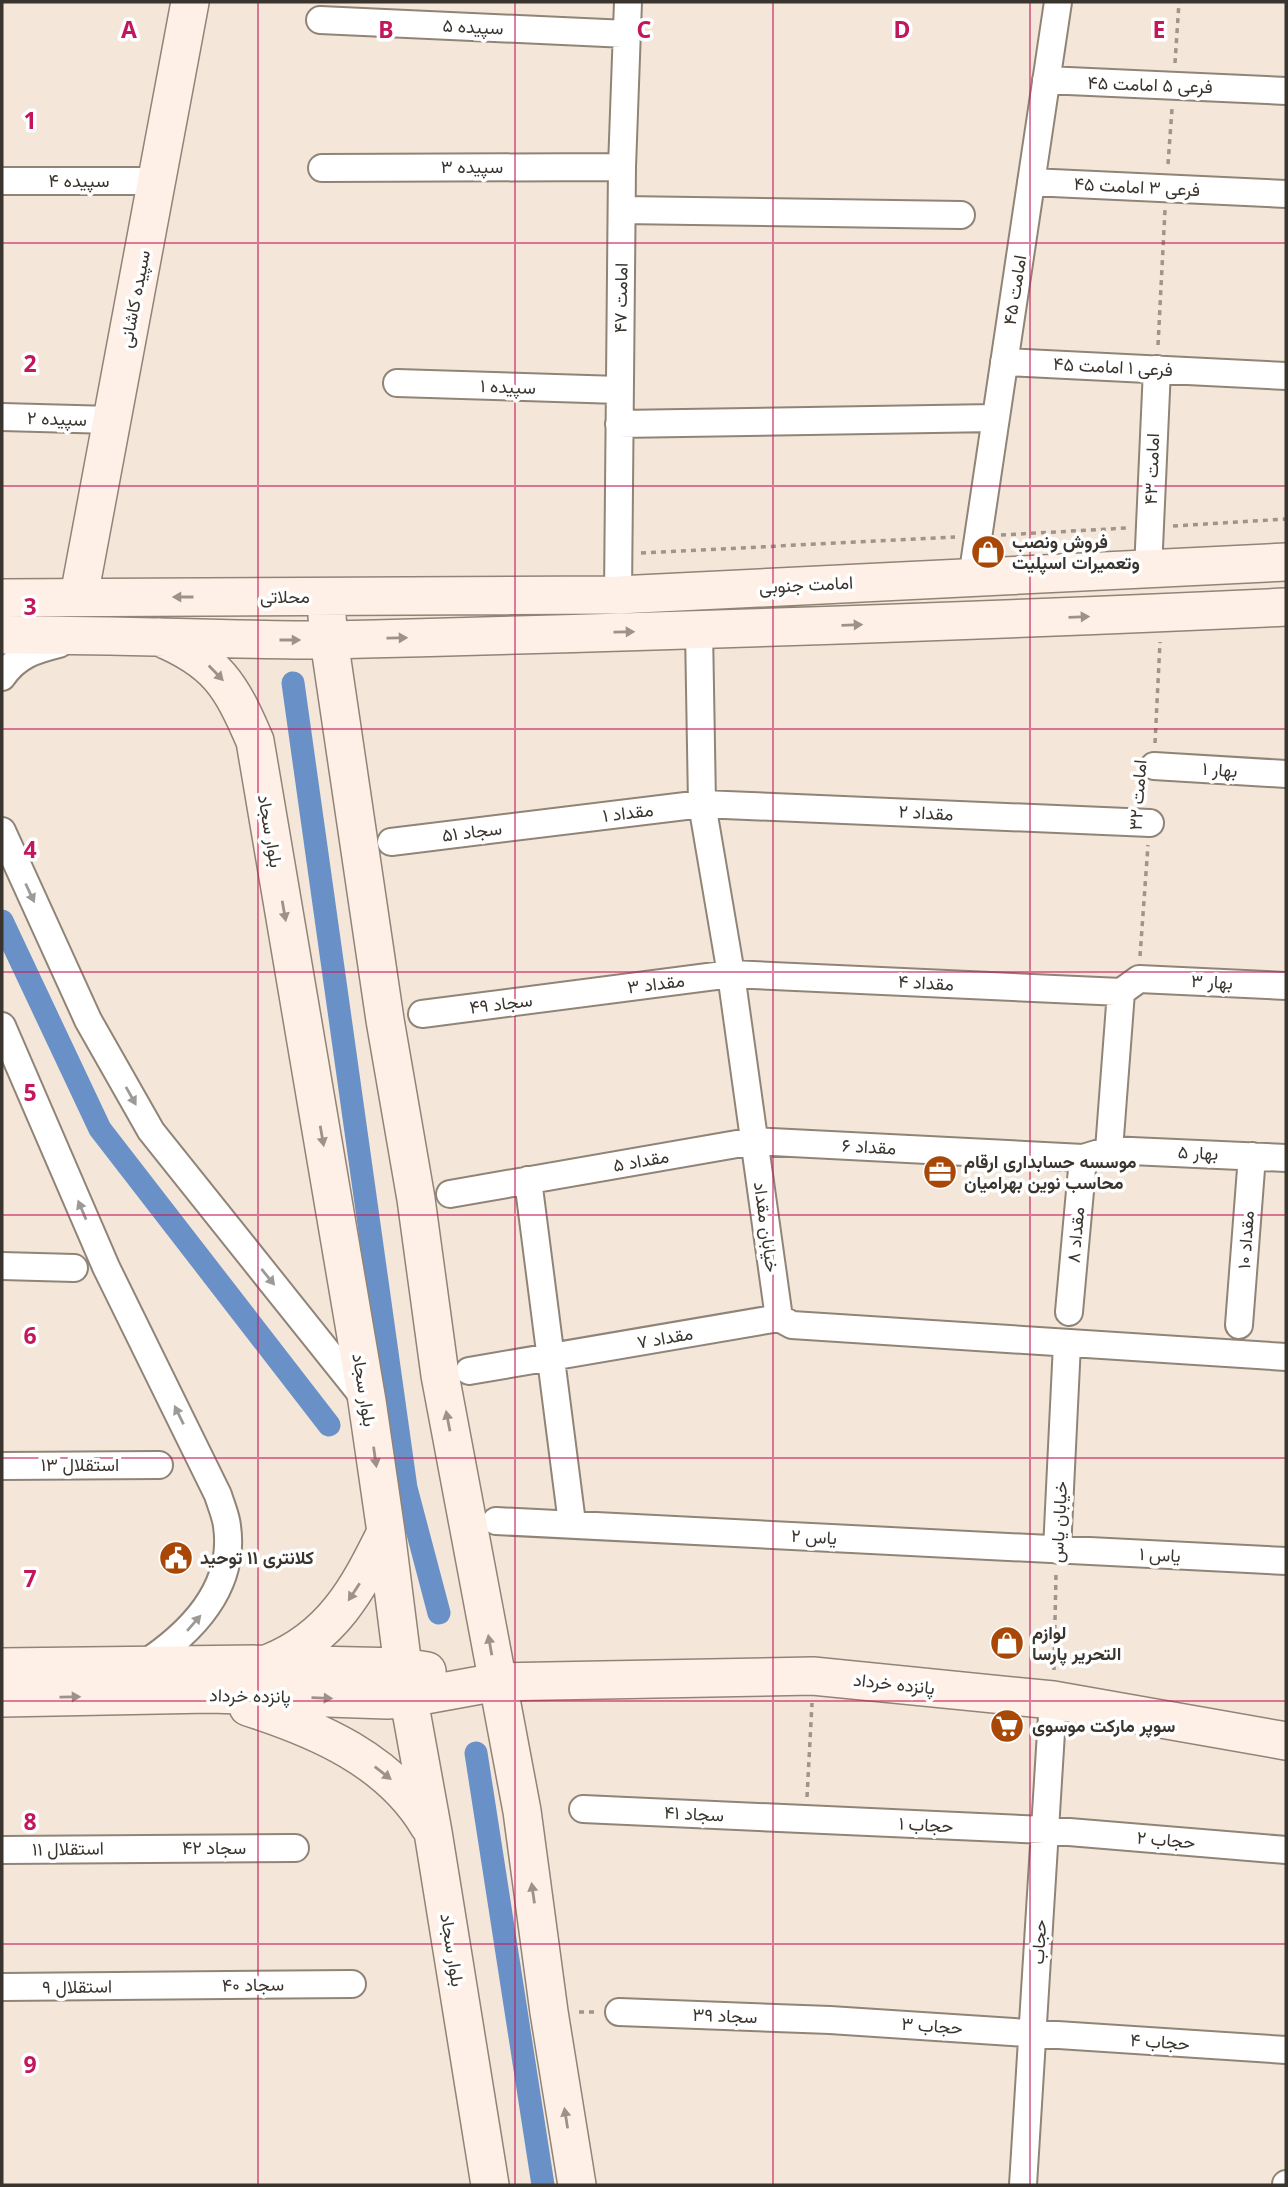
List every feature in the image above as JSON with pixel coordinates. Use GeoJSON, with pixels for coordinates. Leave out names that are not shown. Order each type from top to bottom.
{"type":"FeatureCollection","features":[{"type":"Feature","properties":{"kind":"main road","name":"سپیده کاشانی"},"geometry":{"type":"LineString","coordinates":[[79,596],[190,2]]}},
{"type":"Feature","properties":{"kind":"main road","name":"امامت جنوبی"},"geometry":{"type":"LineString","coordinates":[[325,597],[618,595],[1286,562]]}},
{"type":"Feature","properties":{"kind":"main road"},"geometry":{"type":"LineString","coordinates":[[1209,566],[1211,611]]}},
{"type":"Feature","properties":{"kind":"main road"},"geometry":{"type":"LineString","coordinates":[[696,591],[699,630]]}},
{"type":"Feature","properties":{"kind":"main road","name":"محلاتی"},"geometry":{"type":"LineString","coordinates":[[2,598],[325,597],[329,640]]}},
{"type":"Feature","properties":{"kind":"main road"},"geometry":{"type":"LineString","coordinates":[[2,635],[94,634],[219,640],[329,640],[699,630],[1161,614],[1286,607]]}},
{"type":"Feature","properties":{"kind":"main road","name":"بلوار سجاد"},"geometry":{"type":"LineString","coordinates":[[159,637],[187,648],[204,660],[227,684],[255,741],[367,1401],[406,1683],[490,2185]]}},
{"type":"Feature","properties":{"kind":"main road"},"geometry":{"type":"LineString","coordinates":[[329,640],[379,980],[416,1199],[440,1375],[522,1811],[576,2185]]}},
{"type":"Feature","properties":{"kind":"main road"},"geometry":{"type":"LineString","coordinates":[[266,1664],[303,1646],[344,1608],[386,1532]]}},
{"type":"Feature","properties":{"kind":"main road","name":"پانزده خرداد"},"geometry":{"type":"LineString","coordinates":[[2,1667],[266,1664],[406,1683],[813,1676],[1054,1700],[1286,1741]]}},
{"type":"Feature","properties":{"kind":"main road","name":"پانزده خرداد"},"geometry":{"type":"LineString","coordinates":[[2,1698],[210,1695],[387,1700],[406,1683]]}},
{"type":"Feature","properties":{"kind":"main road"},"geometry":{"type":"LineString","coordinates":[[210,1695],[298,1723],[353,1752],[382,1771],[405,1791],[433,1832]]}},
{"type":"Feature","properties":{"kind":"street","name":"امامت ۴۷"},"geometry":{"type":"LineString","coordinates":[[618,595],[621,210],[628,2]]}},
{"type":"Feature","properties":{"kind":"street","name":"امامت ۴۵"},"geometry":{"type":"LineString","coordinates":[[972,578],[1058,2]]}},
{"type":"Feature","properties":{"kind":"street","name":"سپیده ۵"},"geometry":{"type":"LineString","coordinates":[[320,20],[627,34]]}},
{"type":"Feature","properties":{"kind":"street","name":"فرعی ۵ امامت ۴۵"},"geometry":{"type":"LineString","coordinates":[[1046,80],[1286,90]]}},
{"type":"Feature","properties":{"kind":"street","name":"سپیده ۳"},"geometry":{"type":"LineString","coordinates":[[322,168],[622,167]]}},
{"type":"Feature","properties":{"kind":"street","name":"سپیده ۴"},"geometry":{"type":"LineString","coordinates":[[2,181],[157,181]]}},
{"type":"Feature","properties":{"kind":"street","name":"فرعی ۳ امامت ۴۵"},"geometry":{"type":"LineString","coordinates":[[1031,182],[1286,194]]}},
{"type":"Feature","properties":{"kind":"street"},"geometry":{"type":"LineString","coordinates":[[621,210],[961,215]]}},
{"type":"Feature","properties":{"kind":"street","name":"فرعی ۱ امامت ۴۵"},"geometry":{"type":"LineString","coordinates":[[1004,362],[1286,376]]}},
{"type":"Feature","properties":{"kind":"street","name":"امامت ۴۳"},"geometry":{"type":"LineString","coordinates":[[1148,570],[1157,369]]}},
{"type":"Feature","properties":{"kind":"street","name":"سپیده ۱"},"geometry":{"type":"LineString","coordinates":[[397,383],[620,390]]}},
{"type":"Feature","properties":{"kind":"street","name":"سپیده ۲"},"geometry":{"type":"LineString","coordinates":[[2,417],[112,420]]}},
{"type":"Feature","properties":{"kind":"street"},"geometry":{"type":"LineString","coordinates":[[619,424],[995,418]]}},
{"type":"Feature","properties":{"kind":"street","name":"خیابان مقداد"},"geometry":{"type":"LineString","coordinates":[[699,630],[702,804],[731,974],[779,1318]]}},
{"type":"Feature","properties":{"kind":"street"},"geometry":{"type":"LineString","coordinates":[[2,677],[9,666],[27,652],[94,634]]}},
{"type":"Feature","properties":{"kind":"street","name":"بهار ۱"},"geometry":{"type":"LineString","coordinates":[[1154,766],[1286,774]]}},
{"type":"Feature","properties":{"kind":"street","name":"مقداد ۱"},"geometry":{"type":"LineString","coordinates":[[553,822],[702,804]]}},
{"type":"Feature","properties":{"kind":"street","name":"مقداد ۲"},"geometry":{"type":"LineString","coordinates":[[702,804],[1150,823]]}},
{"type":"Feature","properties":{"kind":"street","name":"سجاد ۵۱"},"geometry":{"type":"LineString","coordinates":[[391,842],[553,822]]}},
{"type":"Feature","properties":{"kind":"street"},"geometry":{"type":"LineString","coordinates":[[2,831],[88,1020],[151,1131],[367,1401]]}},
{"type":"Feature","properties":{"kind":"street","name":"مقداد ۴"},"geometry":{"type":"LineString","coordinates":[[731,974],[1130,985]]}},
{"type":"Feature","properties":{"kind":"street","name":"مقداد ۳"},"geometry":{"type":"LineString","coordinates":[[580,994],[731,974]]}},
{"type":"Feature","properties":{"kind":"street"},"geometry":{"type":"LineString","coordinates":[[1109,1150],[1130,985]]}},
{"type":"Feature","properties":{"kind":"street","name":"بهار ۳"},"geometry":{"type":"LineString","coordinates":[[1130,985],[1286,986]]}},
{"type":"Feature","properties":{"kind":"street","name":"سجاد ۴۹"},"geometry":{"type":"LineString","coordinates":[[422,1014],[580,994]]}},
{"type":"Feature","properties":{"kind":"street"},"geometry":{"type":"LineString","coordinates":[[2,1026],[106,1267],[218,1495],[227,1525],[228,1549],[215,1594],[183,1636],[141,1666]]}},
{"type":"Feature","properties":{"kind":"street","name":"مقداد ۶"},"geometry":{"type":"LineString","coordinates":[[754,1141],[1083,1158],[1109,1150]]}},
{"type":"Feature","properties":{"kind":"street","name":"مقداد ۵"},"geometry":{"type":"LineString","coordinates":[[450,1194],[754,1141]]}},
{"type":"Feature","properties":{"kind":"street","name":"بهار ۵"},"geometry":{"type":"LineString","coordinates":[[1109,1150],[1286,1158]]}},
{"type":"Feature","properties":{"kind":"street","name":"مقداد ۱۰"},"geometry":{"type":"LineString","coordinates":[[1239,1325],[1252,1156]]}},
{"type":"Feature","properties":{"kind":"street","name":"مقداد ۸"},"geometry":{"type":"LineString","coordinates":[[1069,1312],[1083,1158]]}},
{"type":"Feature","properties":{"kind":"street"},"geometry":{"type":"LineString","coordinates":[[528,1180],[572,1523]]}},
{"type":"Feature","properties":{"kind":"street"},"geometry":{"type":"LineString","coordinates":[[2,1266],[74,1268]]}},
{"type":"Feature","properties":{"kind":"street"},"geometry":{"type":"LineString","coordinates":[[779,1318],[792,1325],[1286,1357]]}},
{"type":"Feature","properties":{"kind":"street","name":"مقداد ۷"},"geometry":{"type":"LineString","coordinates":[[469,1371],[779,1318]]}},
{"type":"Feature","properties":{"kind":"street","name":"خیابان یاس"},"geometry":{"type":"LineString","coordinates":[[1057,1550],[1067,1344]]}},
{"type":"Feature","properties":{"kind":"street","name":"استقلال ۱۳"},"geometry":{"type":"LineString","coordinates":[[2,1466],[159,1465]]}},
{"type":"Feature","properties":{"kind":"street","name":"یاس ۲"},"geometry":{"type":"LineString","coordinates":[[496,1521],[1057,1550]]}},
{"type":"Feature","properties":{"kind":"street","name":"یاس ۱"},"geometry":{"type":"LineString","coordinates":[[1057,1550],[1274,1560]]}},
{"type":"Feature","properties":{"kind":"street","name":"حجاب"},"geometry":{"type":"LineString","coordinates":[[1023,2185],[1054,1700]]}},
{"type":"Feature","properties":{"kind":"street","name":"سجاد ۴۱"},"geometry":{"type":"LineString","coordinates":[[583,1809],[806,1819]]}},
{"type":"Feature","properties":{"kind":"street","name":"حجاب ۱"},"geometry":{"type":"LineString","coordinates":[[806,1819],[1045,1830]]}},
{"type":"Feature","properties":{"kind":"street","name":"حجاب ۲"},"geometry":{"type":"LineString","coordinates":[[1045,1830],[1286,1850]]}},
{"type":"Feature","properties":{"kind":"street","name":"سجاد ۴۲"},"geometry":{"type":"LineString","coordinates":[[134,1848],[295,1848]]}},
{"type":"Feature","properties":{"kind":"street","name":"استقلال ۱۱"},"geometry":{"type":"LineString","coordinates":[[2,1850],[134,1848]]}},
{"type":"Feature","properties":{"kind":"street","name":"سجاد ۴۰"},"geometry":{"type":"LineString","coordinates":[[153,1986],[352,1984]]}},
{"type":"Feature","properties":{"kind":"street","name":"استقلال ۹"},"geometry":{"type":"LineString","coordinates":[[2,1987],[153,1986]]}},
{"type":"Feature","properties":{"kind":"street","name":"سجاد ۳۹"},"geometry":{"type":"LineString","coordinates":[[619,2012],[830,2020]]}},
{"type":"Feature","properties":{"kind":"street","name":"حجاب ۳"},"geometry":{"type":"LineString","coordinates":[[830,2020],[1034,2033]]}},
{"type":"Feature","properties":{"kind":"street","name":"حجاب ۴"},"geometry":{"type":"LineString","coordinates":[[1034,2033],[1286,2050]]}},
{"type":"Feature","properties":{"kind":"path","name":"امامت ۳۲"},"geometry":{"type":"LineString","coordinates":[[1154,766],[1161,614]]}},
{"type":"Feature","properties":{"kind":"path","name":"امامت ۳۲"},"geometry":{"type":"LineString","coordinates":[[1130,985],[1150,823]]}},
{"type":"Feature","properties":{"kind":"path","name":"خیابان یاس"},"geometry":{"type":"LineString","coordinates":[[1054,1700],[1057,1550]]}},
{"type":"Feature","properties":{"kind":"path"},"geometry":{"type":"LineString","coordinates":[[806,1819],[813,1676]]}},
{"type":"Feature","properties":{"kind":"path"},"geometry":{"type":"LineString","coordinates":[[549,2012],[619,2012]]}},
{"type":"Feature","properties":{"kind":"waterway"},"geometry":{"type":"LineString","coordinates":[[293,683],[406,1488],[439,1613]]}},
{"type":"Feature","properties":{"kind":"waterway"},"geometry":{"type":"LineString","coordinates":[[2,921],[100,1129],[329,1425]]}},
{"type":"Feature","properties":{"kind":"waterway"},"geometry":{"type":"LineString","coordinates":[[476,1753],[543,2185]]}},
{"type":"Feature","properties":{"kind":"place","name":"فروش ونصب وتعمیرات اسپلیت"},"geometry":{"type":"Point","coordinates":[988,552]}},
{"type":"Feature","properties":{"kind":"place","name":"موسسه حسابداری ارقام محاسب نوین بهرامیان"},"geometry":{"type":"Point","coordinates":[940,1172]}},
{"type":"Feature","properties":{"kind":"place","name":"کلانتری ۱۱ توحید"},"geometry":{"type":"Point","coordinates":[176,1558]}},
{"type":"Feature","properties":{"kind":"place","name":"لوازم التحریر پارسا"},"geometry":{"type":"Point","coordinates":[1007,1643]}},
{"type":"Feature","properties":{"kind":"place","name":"سوپر مارکت موسوی"},"geometry":{"type":"Point","coordinates":[1007,1726]}}]}
